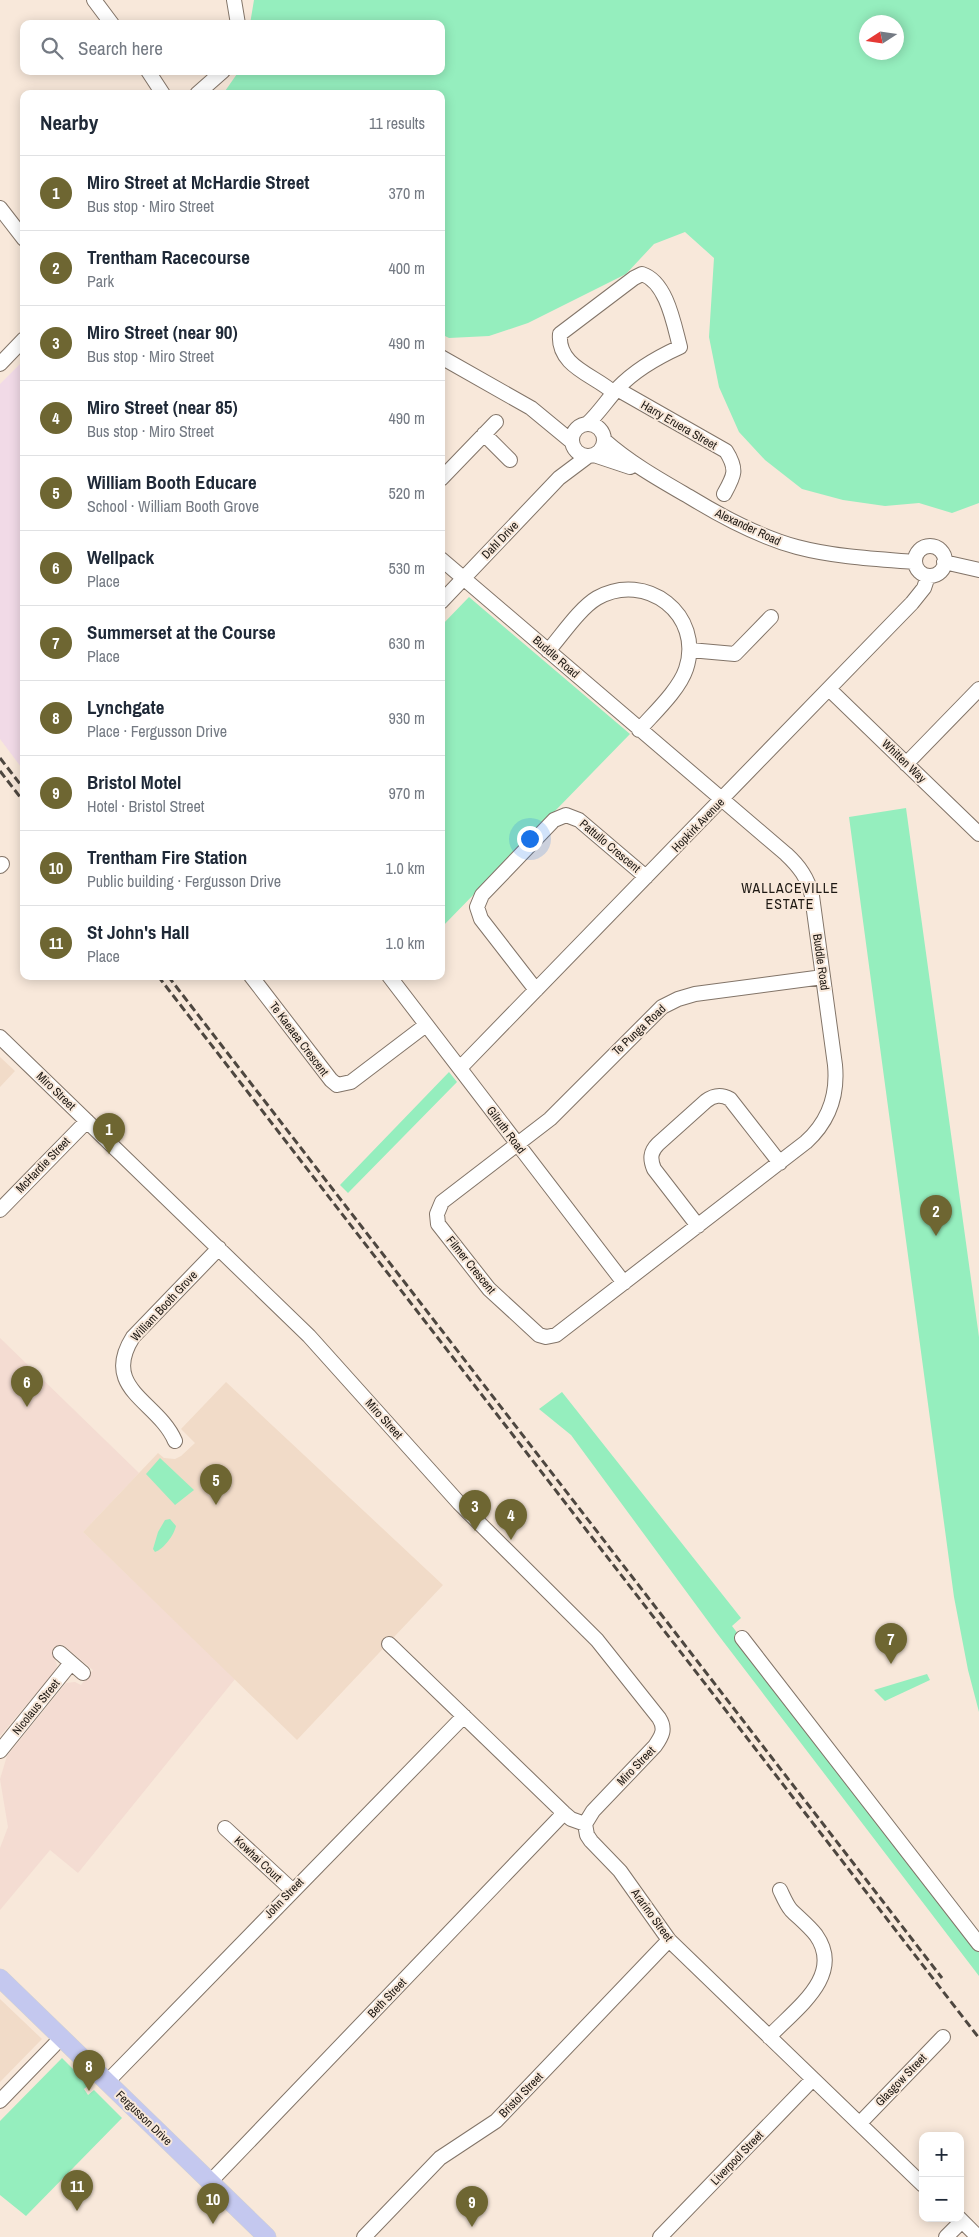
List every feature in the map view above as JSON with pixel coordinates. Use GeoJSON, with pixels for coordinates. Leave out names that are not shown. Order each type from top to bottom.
{"type":"FeatureCollection","features":[{"type":"Feature","properties":{"kind":"main road","name":"Fergusson Drive"},"geometry":{"type":"LineString","coordinates":[[0,1978],[267,2237]]}},
{"type":"Feature","properties":{"kind":"street"},"geometry":{"type":"LineString","coordinates":[[94,0],[109,20]]}},
{"type":"Feature","properties":{"kind":"street"},"geometry":{"type":"LineString","coordinates":[[234,0],[237,20]]}},
{"type":"Feature","properties":{"kind":"street"},"geometry":{"type":"LineString","coordinates":[[151,75],[160,90]]}},
{"type":"Feature","properties":{"kind":"street"},"geometry":{"type":"LineString","coordinates":[[202,90],[218,75]]}},
{"type":"Feature","properties":{"kind":"street"},"geometry":{"type":"LineString","coordinates":[[0,208],[20,234]]}},
{"type":"Feature","properties":{"kind":"street","name":"Harry Eruera Street"},"geometry":{"type":"LineString","coordinates":[[613,395],[660,356],[680,347],[666,300],[648,276],[642,274],[560,334],[561,345],[571,365],[606,386],[613,395],[726,451],[734,468],[734,475],[724,494]]}},
{"type":"Feature","properties":{"kind":"street"},"geometry":{"type":"LineString","coordinates":[[0,364],[20,343]]}},
{"type":"Feature","properties":{"kind":"street","name":"Alexander Road"},"geometry":{"type":"LineString","coordinates":[[445,359],[531,408],[583,425],[595,426],[603,437],[626,459],[649,474],[732,521],[777,541],[819,552],[915,562]]}},
{"type":"Feature","properties":{"kind":"street"},"geometry":{"type":"LineString","coordinates":[[572,444],[573,433],[613,395]]}},
{"type":"Feature","properties":{"kind":"street"},"geometry":{"type":"LineString","coordinates":[[591,456],[602,448],[613,395]]}},
{"type":"Feature","properties":{"kind":"street","name":"Alexander Road"},"geometry":{"type":"LineString","coordinates":[[531,408],[572,444],[579,454],[649,474]]}},
{"type":"Feature","properties":{"kind":"street"},"geometry":{"type":"LineString","coordinates":[[445,475],[496,422]]}},
{"type":"Feature","properties":{"kind":"street"},"geometry":{"type":"LineString","coordinates":[[484,434],[510,460]]}},
{"type":"Feature","properties":{"kind":"street","name":"Dahl Drive"},"geometry":{"type":"LineString","coordinates":[[559,478],[572,444]]}},
{"type":"Feature","properties":{"kind":"street","name":"Dahl Drive"},"geometry":{"type":"LineString","coordinates":[[445,598],[559,478],[591,456]]}},
{"type":"Feature","properties":{"kind":"street"},"geometry":{"type":"LineString","coordinates":[[930,546],[939,549],[944,562],[941,571],[928,576],[918,570],[915,562],[921,549],[930,546]]}},
{"type":"Feature","properties":{"kind":"street","name":"Buddle Road"},"geometry":{"type":"LineString","coordinates":[[445,562],[790,858],[806,878],[812,896],[836,1077],[834,1099],[826,1118],[814,1134],[780,1163],[624,1284]]}},
{"type":"Feature","properties":{"kind":"street"},"geometry":{"type":"LineString","coordinates":[[944,562],[979,570]]}},
{"type":"Feature","properties":{"kind":"street","name":"Hopkirk Avenue"},"geometry":{"type":"LineString","coordinates":[[460,1068],[912,603],[924,588],[928,576]]}},
{"type":"Feature","properties":{"kind":"street"},"geometry":{"type":"LineString","coordinates":[[548,651],[594,600],[606,594],[630,589],[652,593],[673,607],[686,628],[690,650],[688,663],[683,677],[640,730]]}},
{"type":"Feature","properties":{"kind":"street"},"geometry":{"type":"LineString","coordinates":[[690,650],[735,654],[772,617]]}},
{"type":"Feature","properties":{"kind":"street","name":"Whitten Way"},"geometry":{"type":"LineString","coordinates":[[830,689],[979,834]]}},
{"type":"Feature","properties":{"kind":"street"},"geometry":{"type":"LineString","coordinates":[[906,764],[979,689]]}},
{"type":"Feature","properties":{"kind":"street","name":"Pattullo Crescent"},"geometry":{"type":"LineString","coordinates":[[536,990],[481,919],[477,906],[482,894],[554,820],[566,815],[579,820],[646,877]]}},
{"type":"Feature","properties":{"kind":"street","name":"Te Punga Road"},"geometry":{"type":"LineString","coordinates":[[517,1144],[550,1119],[649,1018],[670,1002],[695,994],[823,976]]}},
{"type":"Feature","properties":{"kind":"street","name":"Te Kaeaea Crescent"},"geometry":{"type":"LineString","coordinates":[[255,980],[331,1080],[338,1085],[350,1082],[426,1025]]}},
{"type":"Feature","properties":{"kind":"street","name":"Gilruth Road"},"geometry":{"type":"LineString","coordinates":[[392,980],[624,1284]]}},
{"type":"Feature","properties":{"kind":"street","name":"Miro Street"},"geometry":{"type":"LineString","coordinates":[[0,1037],[308,1336],[481,1526],[597,1640],[659,1718],[663,1724],[662,1736],[656,1746],[593,1811],[585,1824]]}},
{"type":"Feature","properties":{"kind":"street"},"geometry":{"type":"LineString","coordinates":[[698,1226],[654,1169],[651,1158],[654,1148],[706,1101],[720,1095],[730,1099],[780,1163]]}},
{"type":"Feature","properties":{"kind":"street","name":"McHardie Street"},"geometry":{"type":"LineString","coordinates":[[0,1210],[86,1121]]}},
{"type":"Feature","properties":{"kind":"street","name":"Filmer Crescent"},"geometry":{"type":"LineString","coordinates":[[517,1144],[440,1204],[436,1217],[441,1228],[489,1289],[535,1332],[543,1337],[557,1335],[624,1284]]}},
{"type":"Feature","properties":{"kind":"street","name":"William Booth Grove"},"geometry":{"type":"LineString","coordinates":[[175,1441],[170,1430],[133,1392],[126,1382],[123,1361],[126,1349],[133,1337],[219,1248]]}},
{"type":"Feature","properties":{"kind":"street"},"geometry":{"type":"LineString","coordinates":[[742,1638],[979,1944]]}},
{"type":"Feature","properties":{"kind":"street"},"geometry":{"type":"LineString","coordinates":[[389,1644],[564,1813],[571,1819],[585,1824]]}},
{"type":"Feature","properties":{"kind":"street"},"geometry":{"type":"LineString","coordinates":[[60,1652],[84,1673]]}},
{"type":"Feature","properties":{"kind":"street","name":"Nicolaus Street"},"geometry":{"type":"LineString","coordinates":[[0,1751],[71,1663]]}},
{"type":"Feature","properties":{"kind":"street","name":"John Street"},"geometry":{"type":"LineString","coordinates":[[107,2082],[292,1890],[464,1716]]}},
{"type":"Feature","properties":{"kind":"street","name":"Beth Street"},"geometry":{"type":"LineString","coordinates":[[210,2182],[564,1813]]}},
{"type":"Feature","properties":{"kind":"street","name":"Ararino Street"},"geometry":{"type":"LineString","coordinates":[[585,1824],[587,1835],[591,1841],[620,1871],[669,1940],[919,2181]]}},
{"type":"Feature","properties":{"kind":"street","name":"Kowhai Court"},"geometry":{"type":"LineString","coordinates":[[225,1828],[292,1890]]}},
{"type":"Feature","properties":{"kind":"street"},"geometry":{"type":"LineString","coordinates":[[769,2037],[814,1990],[822,1977],[826,1964],[824,1948],[815,1934],[790,1908],[780,1890]]}},
{"type":"Feature","properties":{"kind":"street","name":"Bristol Street"},"geometry":{"type":"LineString","coordinates":[[364,2237],[440,2158],[496,2121],[669,1940]]}},
{"type":"Feature","properties":{"kind":"street","name":"Glasgow Street"},"geometry":{"type":"LineString","coordinates":[[860,2123],[943,2037]]}},
{"type":"Feature","properties":{"kind":"street"},"geometry":{"type":"LineString","coordinates":[[0,2101],[61,2038]]}},
{"type":"Feature","properties":{"kind":"street","name":"Liverpool Street"},"geometry":{"type":"LineString","coordinates":[[660,2237],[813,2078]]}},
{"type":"Feature","properties":{"kind":"street"},"geometry":{"type":"LineString","coordinates":[[946,2237],[958,2222]]}},
{"type":"Feature","properties":{"kind":"street"},"geometry":{"type":"LineString","coordinates":[[962,2222],[978,2237]]}},
{"type":"Feature","properties":{"kind":"shaded area"},"geometry":{"type":"Polygon","coordinates":[[[20,364],[20,766],[0,739],[0,384],[20,364]]]}},
{"type":"Feature","properties":{"kind":"shaded area"},"geometry":{"type":"Polygon","coordinates":[[[0,1057],[15,1071],[0,1087],[0,1057]]]}},
{"type":"Feature","properties":{"kind":"shaded area"},"geometry":{"type":"Polygon","coordinates":[[[0,1338],[139,1473],[83,1532],[235,1679],[78,1873],[50,1850],[0,1910],[0,1848],[8,1827],[0,1779],[7,1756],[66,1683],[75,1682],[81,1685],[93,1670],[62,1644],[53,1654],[57,1665],[56,1670],[0,1736],[0,1338]]]}},
{"type":"Feature","properties":{"kind":"shaded area"},"geometry":{"type":"Polygon","coordinates":[[[226,1382],[443,1585],[297,1740],[83,1532],[158,1453],[164,1458],[175,1459],[195,1443],[181,1429],[226,1382]]]}},
{"type":"Feature","properties":{"kind":"shaded area"},"geometry":{"type":"Polygon","coordinates":[[[0,1999],[42,2039],[0,2082],[0,1999]]]}},
{"type":"Feature","properties":{"kind":"green space"},"geometry":{"type":"Polygon","coordinates":[[[254,0],[979,0],[979,503],[952,513],[919,503],[885,506],[843,500],[802,489],[765,460],[739,432],[719,387],[709,337],[714,258],[685,232],[654,244],[626,274],[528,323],[489,336],[449,338],[445,336],[445,90],[226,90],[236,75],[445,75],[445,20],[251,20],[254,0]]]}},
{"type":"Feature","properties":{"kind":"green space"},"geometry":{"type":"Polygon","coordinates":[[[469,597],[630,734],[445,924],[445,622],[469,597]]]}},
{"type":"Feature","properties":{"kind":"green space"},"geometry":{"type":"Polygon","coordinates":[[[906,808],[979,1337],[979,1712],[968,1670],[954,1597],[849,817],[906,808]]]}},
{"type":"Feature","properties":{"kind":"green space"},"geometry":{"type":"Polygon","coordinates":[[[449,1072],[457,1082],[348,1193],[340,1185],[449,1072]]]}},
{"type":"Feature","properties":{"kind":"green space"},"geometry":{"type":"Polygon","coordinates":[[[562,1392],[741,1618],[732,1626],[979,1952],[979,1976],[716,1632],[571,1435],[539,1409],[562,1392]]]}},
{"type":"Feature","properties":{"kind":"green space"},"geometry":{"type":"Polygon","coordinates":[[[160,1458],[194,1490],[175,1505],[146,1474],[160,1458]]]}},
{"type":"Feature","properties":{"kind":"green space"},"geometry":{"type":"Polygon","coordinates":[[[170,1519],[176,1526],[173,1533],[165,1545],[155,1552],[153,1549],[158,1532],[165,1520],[170,1519]]]}},
{"type":"Feature","properties":{"kind":"green space"},"geometry":{"type":"Polygon","coordinates":[[[927,1674],[930,1680],[885,1701],[874,1690],[927,1674]]]}},
{"type":"Feature","properties":{"kind":"green space"},"geometry":{"type":"Polygon","coordinates":[[[62,2058],[89,2085],[84,2089],[88,2095],[94,2090],[122,2118],[26,2216],[0,2195],[0,2121],[62,2058]]]}},
{"type":"Feature","properties":{"kind":"railway"},"geometry":{"type":"LineString","coordinates":[[0,758],[20,784]]}},
{"type":"Feature","properties":{"kind":"railway"},"geometry":{"type":"LineString","coordinates":[[0,771],[20,797]]}},
{"type":"Feature","properties":{"kind":"railway"},"geometry":{"type":"LineString","coordinates":[[161,980],[979,2038]]}},
{"type":"Feature","properties":{"kind":"railway"},"geometry":{"type":"LineString","coordinates":[[171,980],[942,1978]]}},
{"type":"Feature","properties":{"kind":"place","name":"Miro Street at McHardie Street"},"geometry":{"type":"Point","coordinates":[109,1154]}},
{"type":"Feature","properties":{"kind":"place","name":"Trentham Racecourse"},"geometry":{"type":"Point","coordinates":[936,1236]}},
{"type":"Feature","properties":{"kind":"place","name":"Wellpack"},"geometry":{"type":"Point","coordinates":[27,1407]}},
{"type":"Feature","properties":{"kind":"place","name":"William Booth Educare"},"geometry":{"type":"Point","coordinates":[216,1505]}},
{"type":"Feature","properties":{"kind":"place","name":"Miro Street (near 90)"},"geometry":{"type":"Point","coordinates":[475,1531]}},
{"type":"Feature","properties":{"kind":"place","name":"Miro Street (near 85)"},"geometry":{"type":"Point","coordinates":[511,1540]}},
{"type":"Feature","properties":{"kind":"place","name":"Summerset at the Course"},"geometry":{"type":"Point","coordinates":[891,1664]}},
{"type":"Feature","properties":{"kind":"place","name":"Lynchgate"},"geometry":{"type":"Point","coordinates":[89,2091]}},
{"type":"Feature","properties":{"kind":"place","name":"St John's Hall"},"geometry":{"type":"Point","coordinates":[77,2211]}},
{"type":"Feature","properties":{"kind":"place","name":"Trentham Fire Station"},"geometry":{"type":"Point","coordinates":[213,2224]}},
{"type":"Feature","properties":{"kind":"place","name":"Bristol Motel"},"geometry":{"type":"Point","coordinates":[472,2227]}},
{"type":"Feature","properties":{"kind":"district","name":"WALLACEVILLE ESTATE"},"geometry":{"type":"Point","coordinates":[790,896]}}]}
